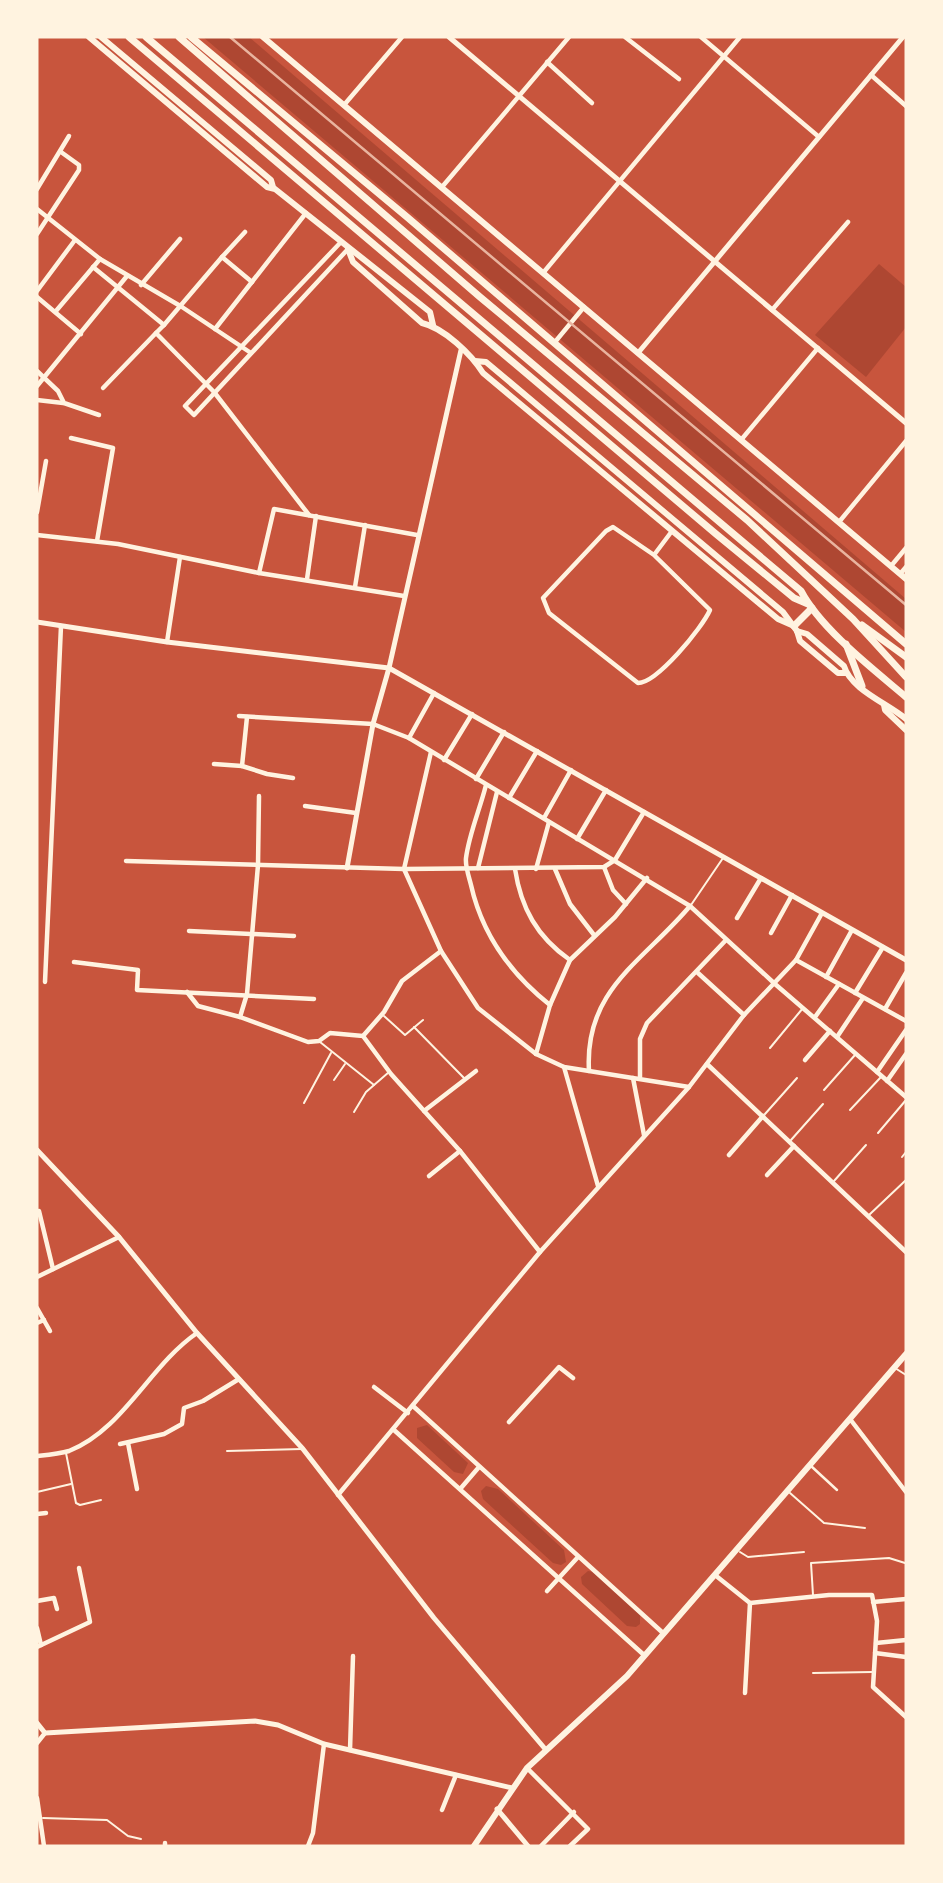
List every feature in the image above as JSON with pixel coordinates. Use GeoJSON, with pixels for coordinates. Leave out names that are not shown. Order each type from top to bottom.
{"type":"FeatureCollection","features":[{"type":"Feature","properties":{"kind":"highway"},"geometry":{"type":"LineString","coordinates":[[129,37],[716,534],[794,598],[810,606]]}},
{"type":"Feature","properties":{"kind":"highway"},"geometry":{"type":"LineString","coordinates":[[146,37],[801,591],[810,606],[906,697]]}},
{"type":"Feature","properties":{"kind":"highway"},"geometry":{"type":"LineString","coordinates":[[179,37],[747,520],[853,619],[906,677]]}},
{"type":"Feature","properties":{"kind":"highway"},"geometry":{"type":"LineString","coordinates":[[191,37],[407,217],[906,644]]}},
{"type":"Feature","properties":{"kind":"highway"},"geometry":{"type":"LineString","coordinates":[[342,165],[348,181]]}},
{"type":"Feature","properties":{"kind":"highway"},"geometry":{"type":"LineString","coordinates":[[385,213],[407,217]]}},
{"type":"Feature","properties":{"kind":"highway"},"geometry":{"type":"LineString","coordinates":[[705,472],[709,488]]}},
{"type":"Feature","properties":{"kind":"highway"},"geometry":{"type":"LineString","coordinates":[[747,520],[762,520]]}},
{"type":"Feature","properties":{"kind":"highway"},"geometry":{"type":"LineString","coordinates":[[795,629],[810,606]]}},
{"type":"Feature","properties":{"kind":"highway"},"geometry":{"type":"LineString","coordinates":[[853,619],[906,657]]}},
{"type":"Feature","properties":{"kind":"highway"},"geometry":{"type":"LineString","coordinates":[[844,640],[862,686]]}},
{"type":"Feature","properties":{"kind":"main road"},"geometry":{"type":"LineString","coordinates":[[89,37],[267,187],[273,187]]}},
{"type":"Feature","properties":{"kind":"main road"},"geometry":{"type":"LineString","coordinates":[[101,37],[271,180],[273,187],[341,242],[353,262],[422,323],[433,325],[475,361],[483,373],[778,619],[795,629]]}},
{"type":"Feature","properties":{"kind":"main road"},"geometry":{"type":"LineString","coordinates":[[263,37],[903,576]]}},
{"type":"Feature","properties":{"kind":"main road"},"geometry":{"type":"LineString","coordinates":[[348,250],[361,255],[430,313],[433,325]]}},
{"type":"Feature","properties":{"kind":"main road"},"geometry":{"type":"LineString","coordinates":[[475,361],[486,362],[783,611],[800,641],[838,673],[846,673],[862,686],[884,705],[885,710],[906,730]]}},
{"type":"Feature","properties":{"kind":"main road"},"geometry":{"type":"LineString","coordinates":[[884,705],[892,706],[906,719]]}},
{"type":"Feature","properties":{"kind":"main road"},"geometry":{"type":"LineString","coordinates":[[474,1846],[527,1768],[645,1655],[906,1354]]}},
{"type":"Feature","properties":{"kind":"street"},"geometry":{"type":"LineString","coordinates":[[344,106],[402,37]]}},
{"type":"Feature","properties":{"kind":"street"},"geometry":{"type":"LineString","coordinates":[[449,37],[906,423]]}},
{"type":"Feature","properties":{"kind":"street"},"geometry":{"type":"LineString","coordinates":[[442,187],[569,37]]}},
{"type":"Feature","properties":{"kind":"street"},"geometry":{"type":"LineString","coordinates":[[625,37],[679,79]]}},
{"type":"Feature","properties":{"kind":"street"},"geometry":{"type":"LineString","coordinates":[[701,37],[819,137]]}},
{"type":"Feature","properties":{"kind":"street"},"geometry":{"type":"LineString","coordinates":[[543,273],[740,37]]}},
{"type":"Feature","properties":{"kind":"street"},"geometry":{"type":"LineString","coordinates":[[638,353],[903,37]]}},
{"type":"Feature","properties":{"kind":"street"},"geometry":{"type":"LineString","coordinates":[[547,62],[592,103]]}},
{"type":"Feature","properties":{"kind":"street"},"geometry":{"type":"LineString","coordinates":[[871,75],[906,106]]}},
{"type":"Feature","properties":{"kind":"street"},"geometry":{"type":"LineString","coordinates":[[37,189],[69,136]]}},
{"type":"Feature","properties":{"kind":"street"},"geometry":{"type":"LineString","coordinates":[[37,234],[80,167],[61,152]]}},
{"type":"Feature","properties":{"kind":"street"},"geometry":{"type":"LineString","coordinates":[[37,209],[100,259],[182,307],[251,353]]}},
{"type":"Feature","properties":{"kind":"street"},"geometry":{"type":"LineString","coordinates":[[215,329],[306,213]]}},
{"type":"Feature","properties":{"kind":"street"},"geometry":{"type":"LineString","coordinates":[[772,310],[848,222]]}},
{"type":"Feature","properties":{"kind":"street"},"geometry":{"type":"LineString","coordinates":[[103,388],[182,307],[244,232]]}},
{"type":"Feature","properties":{"kind":"street"},"geometry":{"type":"LineString","coordinates":[[142,285],[180,239]]}},
{"type":"Feature","properties":{"kind":"street"},"geometry":{"type":"LineString","coordinates":[[37,291],[75,240]]}},
{"type":"Feature","properties":{"kind":"street"},"geometry":{"type":"LineString","coordinates":[[341,242],[185,406],[194,415],[348,250]]}},
{"type":"Feature","properties":{"kind":"street"},"geometry":{"type":"LineString","coordinates":[[222,257],[252,282]]}},
{"type":"Feature","properties":{"kind":"street"},"geometry":{"type":"LineString","coordinates":[[56,311],[100,259]]}},
{"type":"Feature","properties":{"kind":"street"},"geometry":{"type":"LineString","coordinates":[[93,267],[164,325]]}},
{"type":"Feature","properties":{"kind":"street"},"geometry":{"type":"LineString","coordinates":[[37,386],[127,276]]}},
{"type":"Feature","properties":{"kind":"street"},"geometry":{"type":"LineString","coordinates":[[37,296],[81,334]]}},
{"type":"Feature","properties":{"kind":"street"},"geometry":{"type":"LineString","coordinates":[[554,343],[584,307]]}},
{"type":"Feature","properties":{"kind":"street"},"geometry":{"type":"LineString","coordinates":[[156,333],[214,392],[309,515]]}},
{"type":"Feature","properties":{"kind":"street"},"geometry":{"type":"LineString","coordinates":[[741,440],[818,348]]}},
{"type":"Feature","properties":{"kind":"street"},"geometry":{"type":"LineString","coordinates":[[347,868],[373,724],[389,667],[461,350]]}},
{"type":"Feature","properties":{"kind":"street"},"geometry":{"type":"LineString","coordinates":[[37,371],[64,403]]}},
{"type":"Feature","properties":{"kind":"street"},"geometry":{"type":"LineString","coordinates":[[37,400],[64,403],[99,415]]}},
{"type":"Feature","properties":{"kind":"street"},"geometry":{"type":"LineString","coordinates":[[71,438],[113,448],[97,541]]}},
{"type":"Feature","properties":{"kind":"street"},"geometry":{"type":"LineString","coordinates":[[839,522],[906,441]]}},
{"type":"Feature","properties":{"kind":"street"},"geometry":{"type":"LineString","coordinates":[[37,512],[46,461]]}},
{"type":"Feature","properties":{"kind":"street"},"geometry":{"type":"LineString","coordinates":[[259,573],[274,509],[417,535]]}},
{"type":"Feature","properties":{"kind":"street"},"geometry":{"type":"LineString","coordinates":[[307,579],[316,516]]}},
{"type":"Feature","properties":{"kind":"street"},"geometry":{"type":"LineString","coordinates":[[355,587],[365,525]]}},
{"type":"Feature","properties":{"kind":"street"},"geometry":{"type":"LineString","coordinates":[[613,527],[654,555],[710,610],[705,622],[654,678],[638,683],[549,614],[543,598],[606,531],[613,527]]}},
{"type":"Feature","properties":{"kind":"street"},"geometry":{"type":"LineString","coordinates":[[654,555],[672,531]]}},
{"type":"Feature","properties":{"kind":"street"},"geometry":{"type":"LineString","coordinates":[[37,535],[97,541],[259,573],[404,596]]}},
{"type":"Feature","properties":{"kind":"street"},"geometry":{"type":"LineString","coordinates":[[891,566],[906,548]]}},
{"type":"Feature","properties":{"kind":"street"},"geometry":{"type":"LineString","coordinates":[[167,642],[180,557]]}},
{"type":"Feature","properties":{"kind":"street"},"geometry":{"type":"LineString","coordinates":[[903,576],[906,567]]}},
{"type":"Feature","properties":{"kind":"street"},"geometry":{"type":"LineString","coordinates":[[37,622],[167,642],[389,667],[906,960]]}},
{"type":"Feature","properties":{"kind":"street"},"geometry":{"type":"LineString","coordinates":[[45,982],[61,625]]}},
{"type":"Feature","properties":{"kind":"street"},"geometry":{"type":"LineString","coordinates":[[409,738],[434,693]]}},
{"type":"Feature","properties":{"kind":"street"},"geometry":{"type":"LineString","coordinates":[[444,760],[472,714]]}},
{"type":"Feature","properties":{"kind":"street"},"geometry":{"type":"LineString","coordinates":[[239,716],[373,724],[409,738],[691,906],[906,1099]]}},
{"type":"Feature","properties":{"kind":"street"},"geometry":{"type":"LineString","coordinates":[[242,766],[247,717]]}},
{"type":"Feature","properties":{"kind":"street"},"geometry":{"type":"LineString","coordinates":[[476,779],[504,732]]}},
{"type":"Feature","properties":{"kind":"street"},"geometry":{"type":"LineString","coordinates":[[509,798],[537,751]]}},
{"type":"Feature","properties":{"kind":"street"},"geometry":{"type":"LineString","coordinates":[[431,752],[404,869],[441,951],[478,1008],[536,1054],[564,1067],[640,1077],[689,1087]]}},
{"type":"Feature","properties":{"kind":"street"},"geometry":{"type":"LineString","coordinates":[[214,764],[242,766],[293,778]]}},
{"type":"Feature","properties":{"kind":"street"},"geometry":{"type":"LineString","coordinates":[[536,869],[546,820],[571,770]]}},
{"type":"Feature","properties":{"kind":"street"},"geometry":{"type":"LineString","coordinates":[[486,785],[465,861],[481,918],[518,976],[550,1004]]}},
{"type":"Feature","properties":{"kind":"street"},"geometry":{"type":"LineString","coordinates":[[577,839],[606,790]]}},
{"type":"Feature","properties":{"kind":"street"},"geometry":{"type":"LineString","coordinates":[[478,868],[497,792]]}},
{"type":"Feature","properties":{"kind":"street"},"geometry":{"type":"LineString","coordinates":[[240,1017],[247,994],[258,865],[259,796]]}},
{"type":"Feature","properties":{"kind":"street"},"geometry":{"type":"LineString","coordinates":[[305,806],[356,813]]}},
{"type":"Feature","properties":{"kind":"street"},"geometry":{"type":"LineString","coordinates":[[127,862],[404,869],[604,867],[615,860],[644,812]]}},
{"type":"Feature","properties":{"kind":"street"},"geometry":{"type":"LineString","coordinates":[[604,867],[613,890],[626,904]]}},
{"type":"Feature","properties":{"kind":"street"},"geometry":{"type":"LineString","coordinates":[[515,869],[525,907],[534,927],[547,942],[570,960]]}},
{"type":"Feature","properties":{"kind":"street"},"geometry":{"type":"LineString","coordinates":[[555,869],[570,904],[594,935]]}},
{"type":"Feature","properties":{"kind":"street"},"geometry":{"type":"LineString","coordinates":[[536,1054],[550,1004],[570,960],[626,904],[647,878]]}},
{"type":"Feature","properties":{"kind":"street"},"geometry":{"type":"LineString","coordinates":[[737,918],[761,878]]}},
{"type":"Feature","properties":{"kind":"street"},"geometry":{"type":"LineString","coordinates":[[771,933],[792,895]]}},
{"type":"Feature","properties":{"kind":"street"},"geometry":{"type":"LineString","coordinates":[[589,1071],[591,1028],[601,1002],[622,975],[654,946],[691,906]]}},
{"type":"Feature","properties":{"kind":"street"},"geometry":{"type":"LineString","coordinates":[[337,1496],[540,1252],[689,1087],[744,1015],[796,960],[822,913]]}},
{"type":"Feature","properties":{"kind":"street"},"geometry":{"type":"LineString","coordinates":[[826,977],[852,930]]}},
{"type":"Feature","properties":{"kind":"street"},"geometry":{"type":"LineString","coordinates":[[189,931],[294,936]]}},
{"type":"Feature","properties":{"kind":"street"},"geometry":{"type":"LineString","coordinates":[[640,1077],[640,1039],[647,1023],[698,973],[726,940]]}},
{"type":"Feature","properties":{"kind":"street"},"geometry":{"type":"LineString","coordinates":[[855,993],[883,947]]}},
{"type":"Feature","properties":{"kind":"street"},"geometry":{"type":"LineString","coordinates":[[363,1036],[382,1014],[401,981],[441,951]]}},
{"type":"Feature","properties":{"kind":"street"},"geometry":{"type":"LineString","coordinates":[[796,960],[906,1021]]}},
{"type":"Feature","properties":{"kind":"street"},"geometry":{"type":"LineString","coordinates":[[74,962],[138,970],[136,990],[314,999]]}},
{"type":"Feature","properties":{"kind":"street"},"geometry":{"type":"LineString","coordinates":[[698,973],[744,1015]]}},
{"type":"Feature","properties":{"kind":"street"},"geometry":{"type":"LineString","coordinates":[[885,1009],[906,974]]}},
{"type":"Feature","properties":{"kind":"street"},"geometry":{"type":"LineString","coordinates":[[816,1017],[839,984]]}},
{"type":"Feature","properties":{"kind":"street"},"geometry":{"type":"LineString","coordinates":[[187,992],[198,1006],[240,1017],[308,1042],[319,1041],[330,1033],[363,1036],[389,1072],[460,1151],[540,1252]]}},
{"type":"Feature","properties":{"kind":"street"},"geometry":{"type":"LineString","coordinates":[[837,1037],[863,998]]}},
{"type":"Feature","properties":{"kind":"street"},"geometry":{"type":"LineString","coordinates":[[877,1072],[906,1030]]}},
{"type":"Feature","properties":{"kind":"street"},"geometry":{"type":"LineString","coordinates":[[805,1060],[830,1031]]}},
{"type":"Feature","properties":{"kind":"street"},"geometry":{"type":"LineString","coordinates":[[887,1081],[906,1054]]}},
{"type":"Feature","properties":{"kind":"street"},"geometry":{"type":"LineString","coordinates":[[707,1064],[906,1252]]}},
{"type":"Feature","properties":{"kind":"street"},"geometry":{"type":"LineString","coordinates":[[564,1067],[598,1186]]}},
{"type":"Feature","properties":{"kind":"street"},"geometry":{"type":"LineString","coordinates":[[424,1111],[476,1071]]}},
{"type":"Feature","properties":{"kind":"street"},"geometry":{"type":"LineString","coordinates":[[633,1078],[645,1136]]}},
{"type":"Feature","properties":{"kind":"street"},"geometry":{"type":"LineString","coordinates":[[729,1155],[763,1116]]}},
{"type":"Feature","properties":{"kind":"street"},"geometry":{"type":"LineString","coordinates":[[767,1175],[792,1144]]}},
{"type":"Feature","properties":{"kind":"street"},"geometry":{"type":"LineString","coordinates":[[37,1150],[119,1237],[197,1333],[303,1449],[434,1618],[546,1749]]}},
{"type":"Feature","properties":{"kind":"street"},"geometry":{"type":"LineString","coordinates":[[429,1175],[460,1151]]}},
{"type":"Feature","properties":{"kind":"street"},"geometry":{"type":"LineString","coordinates":[[38,1211],[53,1269]]}},
{"type":"Feature","properties":{"kind":"street"},"geometry":{"type":"LineString","coordinates":[[37,1278],[119,1237]]}},
{"type":"Feature","properties":{"kind":"street"},"geometry":{"type":"LineString","coordinates":[[37,1308],[50,1331]]}},
{"type":"Feature","properties":{"kind":"street"},"geometry":{"type":"LineString","coordinates":[[37,1323],[44,1320]]}},
{"type":"Feature","properties":{"kind":"street"},"geometry":{"type":"LineString","coordinates":[[37,1456],[66,1452],[100,1432],[171,1354],[197,1333]]}},
{"type":"Feature","properties":{"kind":"street"},"geometry":{"type":"LineString","coordinates":[[509,1422],[559,1367],[573,1378]]}},
{"type":"Feature","properties":{"kind":"street"},"geometry":{"type":"LineString","coordinates":[[121,1444],[164,1434],[182,1424],[184,1408],[203,1401],[239,1379]]}},
{"type":"Feature","properties":{"kind":"street"},"geometry":{"type":"LineString","coordinates":[[374,1387],[408,1413]]}},
{"type":"Feature","properties":{"kind":"street"},"geometry":{"type":"LineString","coordinates":[[414,1406],[663,1633]]}},
{"type":"Feature","properties":{"kind":"street"},"geometry":{"type":"LineString","coordinates":[[849,1418],[906,1492]]}},
{"type":"Feature","properties":{"kind":"street"},"geometry":{"type":"LineString","coordinates":[[394,1430],[645,1655]]}},
{"type":"Feature","properties":{"kind":"street"},"geometry":{"type":"LineString","coordinates":[[128,1443],[137,1489]]}},
{"type":"Feature","properties":{"kind":"street"},"geometry":{"type":"LineString","coordinates":[[809,1464],[837,1490]]}},
{"type":"Feature","properties":{"kind":"street"},"geometry":{"type":"LineString","coordinates":[[461,1488],[479,1466]]}},
{"type":"Feature","properties":{"kind":"street"},"geometry":{"type":"LineString","coordinates":[[37,1514],[46,1513]]}},
{"type":"Feature","properties":{"kind":"street"},"geometry":{"type":"LineString","coordinates":[[547,1591],[578,1557]]}},
{"type":"Feature","properties":{"kind":"street"},"geometry":{"type":"LineString","coordinates":[[37,1628],[39,1646],[90,1622],[79,1568]]}},
{"type":"Feature","properties":{"kind":"street"},"geometry":{"type":"LineString","coordinates":[[714,1574],[750,1604],[813,1596],[872,1595],[877,1621],[873,1687],[906,1717]]}},
{"type":"Feature","properties":{"kind":"street"},"geometry":{"type":"LineString","coordinates":[[37,1601],[54,1598],[57,1609]]}},
{"type":"Feature","properties":{"kind":"street"},"geometry":{"type":"LineString","coordinates":[[873,1602],[906,1599]]}},
{"type":"Feature","properties":{"kind":"street"},"geometry":{"type":"LineString","coordinates":[[745,1693],[750,1604]]}},
{"type":"Feature","properties":{"kind":"street"},"geometry":{"type":"LineString","coordinates":[[876,1643],[906,1640]]}},
{"type":"Feature","properties":{"kind":"street"},"geometry":{"type":"LineString","coordinates":[[875,1653],[906,1657]]}},
{"type":"Feature","properties":{"kind":"street"},"geometry":{"type":"LineString","coordinates":[[350,1750],[353,1656]]}},
{"type":"Feature","properties":{"kind":"street"},"geometry":{"type":"LineString","coordinates":[[37,1743],[45,1733],[255,1721],[278,1725],[324,1744],[512,1788]]}},
{"type":"Feature","properties":{"kind":"street"},"geometry":{"type":"LineString","coordinates":[[37,1724],[45,1733]]}},
{"type":"Feature","properties":{"kind":"street"},"geometry":{"type":"LineString","coordinates":[[307,1846],[313,1833],[324,1744]]}},
{"type":"Feature","properties":{"kind":"street"},"geometry":{"type":"LineString","coordinates":[[527,1768],[574,1812],[588,1830],[570,1846]]}},
{"type":"Feature","properties":{"kind":"street"},"geometry":{"type":"LineString","coordinates":[[442,1810],[456,1774]]}},
{"type":"Feature","properties":{"kind":"street"},"geometry":{"type":"LineString","coordinates":[[37,1798],[44,1846]]}},
{"type":"Feature","properties":{"kind":"street"},"geometry":{"type":"LineString","coordinates":[[497,1810],[528,1846]]}},
{"type":"Feature","properties":{"kind":"street"},"geometry":{"type":"LineString","coordinates":[[541,1846],[574,1812]]}},
{"type":"Feature","properties":{"kind":"lane"},"geometry":{"type":"LineString","coordinates":[[691,906],[724,857]]}},
{"type":"Feature","properties":{"kind":"lane"},"geometry":{"type":"LineString","coordinates":[[770,1048],[804,1008]]}},
{"type":"Feature","properties":{"kind":"lane"},"geometry":{"type":"LineString","coordinates":[[382,1014],[405,1035],[423,1020]]}},
{"type":"Feature","properties":{"kind":"lane"},"geometry":{"type":"LineString","coordinates":[[414,1027],[466,1081]]}},
{"type":"Feature","properties":{"kind":"lane"},"geometry":{"type":"LineString","coordinates":[[319,1041],[374,1085]]}},
{"type":"Feature","properties":{"kind":"lane"},"geometry":{"type":"LineString","coordinates":[[304,1103],[332,1052]]}},
{"type":"Feature","properties":{"kind":"lane"},"geometry":{"type":"LineString","coordinates":[[824,1090],[856,1054]]}},
{"type":"Feature","properties":{"kind":"lane"},"geometry":{"type":"LineString","coordinates":[[334,1080],[345,1063]]}},
{"type":"Feature","properties":{"kind":"lane"},"geometry":{"type":"LineString","coordinates":[[354,1112],[374,1085],[389,1072]]}},
{"type":"Feature","properties":{"kind":"lane"},"geometry":{"type":"LineString","coordinates":[[850,1110],[882,1076]]}},
{"type":"Feature","properties":{"kind":"lane"},"geometry":{"type":"LineString","coordinates":[[763,1116],[797,1078]]}},
{"type":"Feature","properties":{"kind":"lane"},"geometry":{"type":"LineString","coordinates":[[878,1133],[906,1099]]}},
{"type":"Feature","properties":{"kind":"lane"},"geometry":{"type":"LineString","coordinates":[[792,1144],[823,1104]]}},
{"type":"Feature","properties":{"kind":"lane"},"geometry":{"type":"LineString","coordinates":[[832,1182],[866,1145]]}},
{"type":"Feature","properties":{"kind":"lane"},"geometry":{"type":"LineString","coordinates":[[902,1157],[906,1152]]}},
{"type":"Feature","properties":{"kind":"lane"},"geometry":{"type":"LineString","coordinates":[[868,1216],[906,1180]]}},
{"type":"Feature","properties":{"kind":"lane"},"geometry":{"type":"LineString","coordinates":[[894,1368],[906,1375]]}},
{"type":"Feature","properties":{"kind":"lane"},"geometry":{"type":"LineString","coordinates":[[227,1451],[303,1449]]}},
{"type":"Feature","properties":{"kind":"lane"},"geometry":{"type":"LineString","coordinates":[[66,1452],[78,1504],[102,1500]]}},
{"type":"Feature","properties":{"kind":"lane"},"geometry":{"type":"LineString","coordinates":[[37,1492],[72,1483]]}},
{"type":"Feature","properties":{"kind":"lane"},"geometry":{"type":"LineString","coordinates":[[786,1491],[824,1523],[865,1528]]}},
{"type":"Feature","properties":{"kind":"lane"},"geometry":{"type":"LineString","coordinates":[[736,1549],[748,1558],[804,1552]]}},
{"type":"Feature","properties":{"kind":"lane"},"geometry":{"type":"LineString","coordinates":[[813,1596],[811,1563],[889,1559],[905,1563]]}},
{"type":"Feature","properties":{"kind":"lane"},"geometry":{"type":"LineString","coordinates":[[813,1673],[873,1672]]}},
{"type":"Feature","properties":{"kind":"lane"},"geometry":{"type":"LineString","coordinates":[[42,1818],[107,1820],[128,1836],[141,1839]]}},
{"type":"Feature","properties":{"kind":"shaded area"},"geometry":{"type":"Polygon","coordinates":[[[203,37],[249,37],[906,599],[906,632],[203,37]]]}},
{"type":"Feature","properties":{"kind":"shaded area"},"geometry":{"type":"Polygon","coordinates":[[[879,264],[906,287],[906,327],[866,377],[815,335],[879,264]]]}},
{"type":"Feature","properties":{"kind":"shaded area"},"geometry":{"type":"Polygon","coordinates":[[[427,1425],[468,1463],[463,1474],[454,1472],[417,1438],[417,1428],[427,1425]]]}},
{"type":"Feature","properties":{"kind":"shaded area"},"geometry":{"type":"Polygon","coordinates":[[[486,1486],[498,1489],[564,1550],[566,1562],[561,1565],[553,1563],[483,1499],[481,1491],[486,1486]]]}},
{"type":"Feature","properties":{"kind":"shaded area"},"geometry":{"type":"Polygon","coordinates":[[[588,1571],[593,1572],[640,1615],[640,1624],[636,1627],[627,1626],[582,1584],[581,1577],[588,1571]]]}},
{"type":"Feature","properties":{"kind":"railway"},"geometry":{"type":"LineString","coordinates":[[230,37],[906,605]]}}]}
